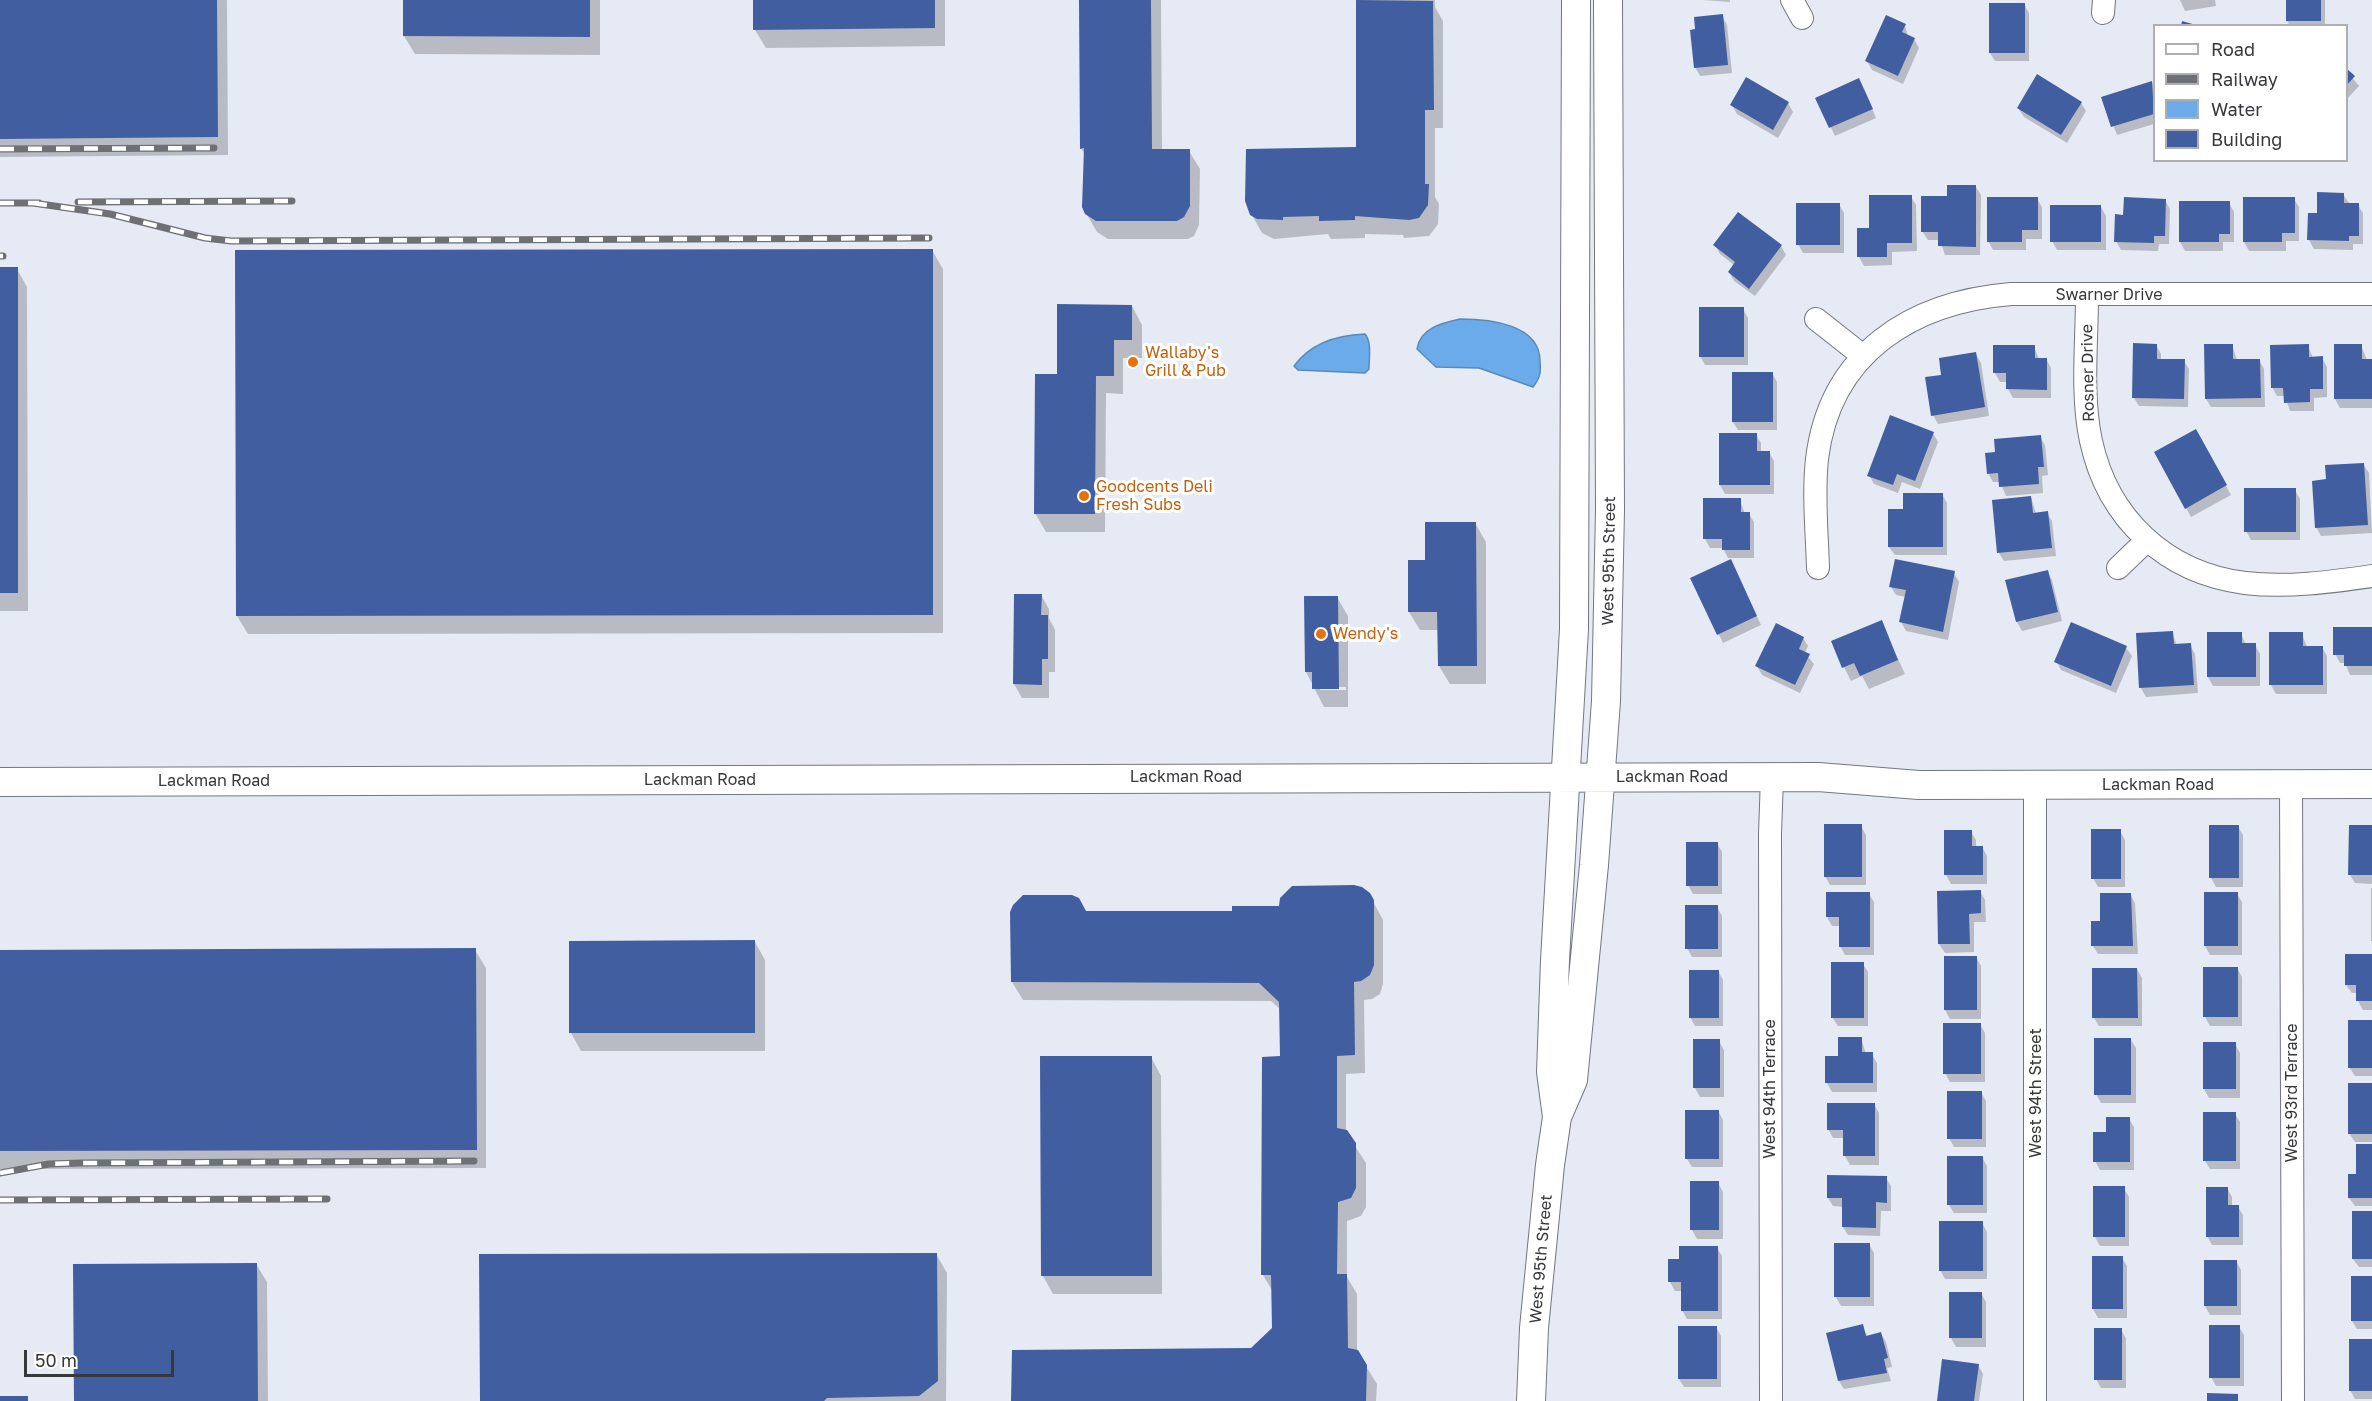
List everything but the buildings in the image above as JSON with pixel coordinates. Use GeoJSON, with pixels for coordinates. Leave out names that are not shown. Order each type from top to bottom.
{"type":"FeatureCollection","features":[{"type":"Feature","properties":{"kind":"main road","name":"West 95th Street"},"geometry":{"type":"LineString","coordinates":[[1531,1401],[1536,1304],[1557,1117],[1551,1072],[1564,777],[1571,708],[1574,629],[1575,0]]}},
{"type":"Feature","properties":{"kind":"main road","name":"West 95th Street"},"geometry":{"type":"LineString","coordinates":[[1557,1117],[1573,1080],[1606,701],[1610,510],[1608,0]]}},
{"type":"Feature","properties":{"kind":"main road","name":"Lackman Road"},"geometry":{"type":"LineString","coordinates":[[0,782],[1818,777],[1919,785],[2372,784]]}},
{"type":"Feature","properties":{"kind":"street","name":"Swarner Drive"},"geometry":{"type":"LineString","coordinates":[[1818,568],[1818,457],[1826,423],[1838,394],[1863,356],[1885,336],[1908,321],[1954,302],[2011,294],[2087,296],[2372,294]]}},
{"type":"Feature","properties":{"kind":"street","name":"Rosner Drive"},"geometry":{"type":"LineString","coordinates":[[2087,296],[2087,418],[2091,442],[2106,485],[2146,542],[2200,571],[2246,583],[2293,583],[2372,576]]}},
{"type":"Feature","properties":{"kind":"street"},"geometry":{"type":"LineString","coordinates":[[1816,319],[1863,356]]}},
{"type":"Feature","properties":{"kind":"street"},"geometry":{"type":"LineString","coordinates":[[2118,568],[2146,542]]}},
{"type":"Feature","properties":{"kind":"street","name":"West 94th Terrace"},"geometry":{"type":"LineString","coordinates":[[1771,1401],[1770,834],[1772,777]]}},
{"type":"Feature","properties":{"kind":"street","name":"West 93rd Terrace"},"geometry":{"type":"LineString","coordinates":[[2291,784],[2293,1401]]}},
{"type":"Feature","properties":{"kind":"street","name":"West 94th Street"},"geometry":{"type":"LineString","coordinates":[[2035,785],[2036,1401]]}},
{"type":"Feature","properties":{"kind":"water"},"geometry":{"type":"Polygon","coordinates":[[[1460,319],[1485,320],[1511,326],[1532,339],[1538,349],[1540,365],[1539,378],[1533,387],[1479,368],[1436,367],[1417,349],[1422,336],[1427,331],[1460,319]]]}},
{"type":"Feature","properties":{"kind":"water"},"geometry":{"type":"Polygon","coordinates":[[[1365,334],[1370,350],[1369,369],[1365,373],[1298,370],[1294,366],[1300,358],[1316,346],[1344,336],[1365,334]]]}},
{"type":"Feature","properties":{"kind":"railway"},"geometry":{"type":"LineString","coordinates":[[0,149],[214,148]]}},
{"type":"Feature","properties":{"kind":"railway"},"geometry":{"type":"LineString","coordinates":[[78,202],[292,201]]}},
{"type":"Feature","properties":{"kind":"railway"},"geometry":{"type":"LineString","coordinates":[[0,203],[39,203]]}},
{"type":"Feature","properties":{"kind":"railway"},"geometry":{"type":"LineString","coordinates":[[33,203],[110,214],[205,238],[231,241],[929,238]]}},
{"type":"Feature","properties":{"kind":"railway"},"geometry":{"type":"LineString","coordinates":[[0,1173],[49,1164],[81,1163],[474,1161]]}},
{"type":"Feature","properties":{"kind":"railway"},"geometry":{"type":"LineString","coordinates":[[0,1200],[327,1199]]}},
{"type":"Feature","properties":{"kind":"place","name":"Wallaby's Grill & Pub"},"geometry":{"type":"Point","coordinates":[1133,362]}},
{"type":"Feature","properties":{"kind":"place","name":"Goodcents Deli Fresh Subs"},"geometry":{"type":"Point","coordinates":[1084,496]}},
{"type":"Feature","properties":{"kind":"place","name":"Wendy's"},"geometry":{"type":"Point","coordinates":[1321,634]}}]}
